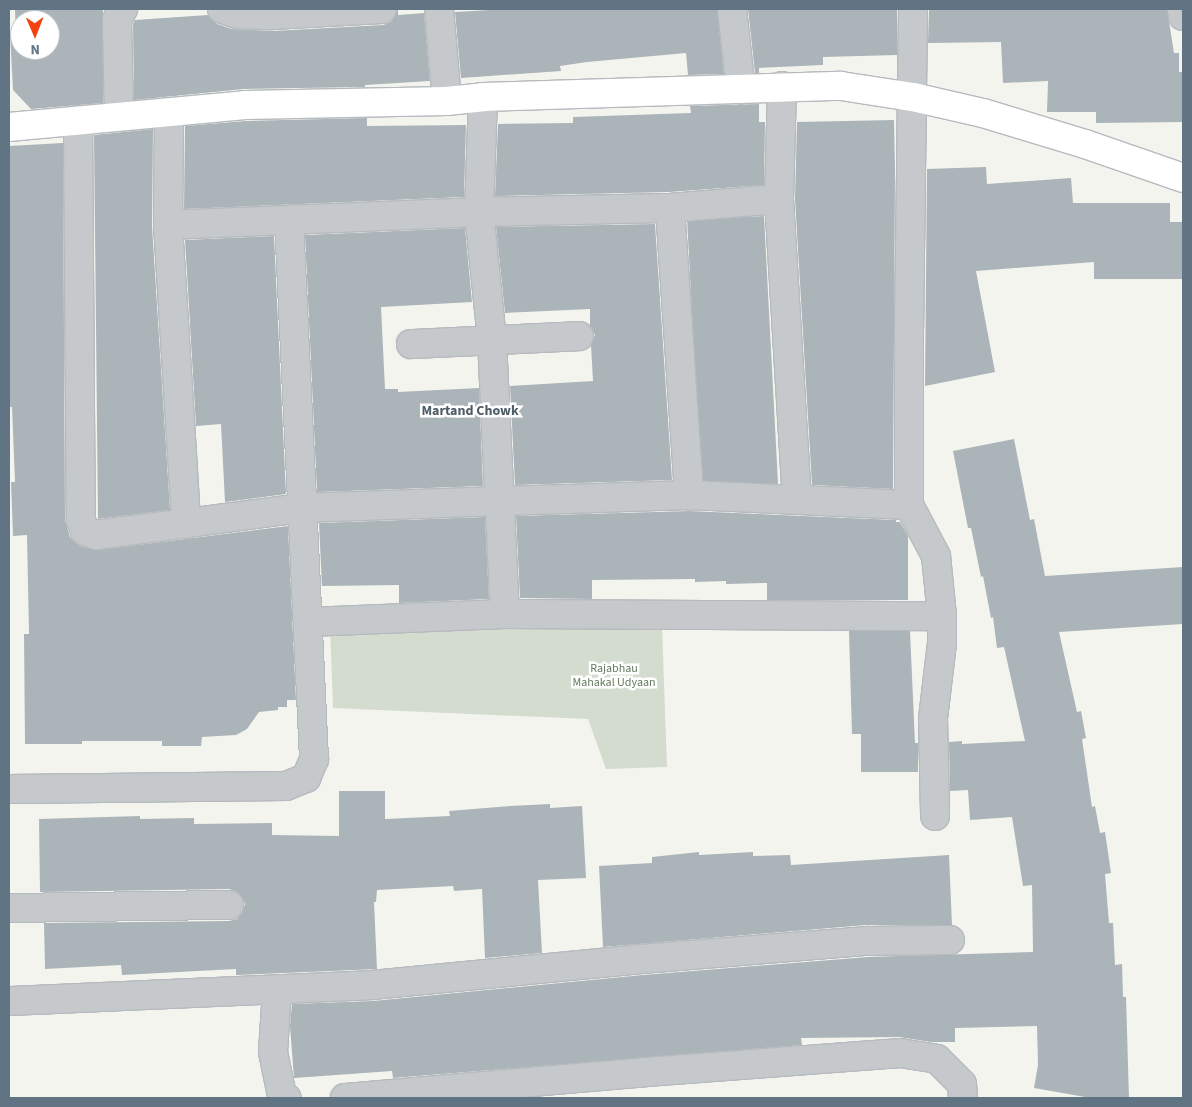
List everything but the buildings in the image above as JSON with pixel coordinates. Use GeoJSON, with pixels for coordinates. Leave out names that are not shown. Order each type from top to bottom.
{"type":"FeatureCollection","features":[{"type":"Feature","properties":{"kind":"main road"},"geometry":{"type":"LineString","coordinates":[[9,127],[245,106],[447,101],[482,97],[741,90],[782,86],[840,86],[914,97],[1002,119],[1085,144],[1183,178]]}},
{"type":"Feature","properties":{"kind":"street"},"geometry":{"type":"LineString","coordinates":[[119,116],[117,20],[123,9]]}},
{"type":"Feature","properties":{"kind":"street"},"geometry":{"type":"LineString","coordinates":[[222,9],[237,14],[272,15],[382,9]]}},
{"type":"Feature","properties":{"kind":"street"},"geometry":{"type":"LineString","coordinates":[[439,9],[447,101]]}},
{"type":"Feature","properties":{"kind":"street"},"geometry":{"type":"LineString","coordinates":[[732,9],[741,90]]}},
{"type":"Feature","properties":{"kind":"street"},"geometry":{"type":"LineString","coordinates":[[913,9],[914,97],[909,328],[909,505],[936,556],[942,616],[942,643],[933,718],[935,816]]}},
{"type":"Feature","properties":{"kind":"street"},"geometry":{"type":"LineString","coordinates":[[1182,9],[1183,16]]}},
{"type":"Feature","properties":{"kind":"street"},"geometry":{"type":"LineString","coordinates":[[782,86],[778,199],[797,499]]}},
{"type":"Feature","properties":{"kind":"street"},"geometry":{"type":"LineString","coordinates":[[482,97],[479,212],[492,340],[505,614]]}},
{"type":"Feature","properties":{"kind":"street"},"geometry":{"type":"LineString","coordinates":[[169,113],[168,224],[186,523]]}},
{"type":"Feature","properties":{"kind":"street"},"geometry":{"type":"LineString","coordinates":[[78,120],[81,520],[85,531],[96,534],[302,508],[689,495],[909,505]]}},
{"type":"Feature","properties":{"kind":"street"},"geometry":{"type":"LineString","coordinates":[[168,224],[479,212],[670,208],[778,199]]}},
{"type":"Feature","properties":{"kind":"street"},"geometry":{"type":"LineString","coordinates":[[670,208],[689,495]]}},
{"type":"Feature","properties":{"kind":"street"},"geometry":{"type":"LineString","coordinates":[[9,790],[286,786],[306,778],[314,759],[289,220]]}},
{"type":"Feature","properties":{"kind":"street"},"geometry":{"type":"LineString","coordinates":[[411,344],[579,336]]}},
{"type":"Feature","properties":{"kind":"street"},"geometry":{"type":"LineString","coordinates":[[308,622],[505,614],[942,616]]}},
{"type":"Feature","properties":{"kind":"street"},"geometry":{"type":"LineString","coordinates":[[9,908],[229,906]]}},
{"type":"Feature","properties":{"kind":"street"},"geometry":{"type":"LineString","coordinates":[[9,1001],[372,985],[642,959],[867,941],[950,940]]}},
{"type":"Feature","properties":{"kind":"street"},"geometry":{"type":"LineString","coordinates":[[277,990],[272,1052],[282,1096],[287,1098]]}},
{"type":"Feature","properties":{"kind":"street"},"geometry":{"type":"LineString","coordinates":[[345,1098],[660,1070],[900,1053],[937,1059],[962,1084],[963,1098]]}},
{"type":"Feature","properties":{"kind":"green space","name":"Rajabhau Mahakal Udyaan"},"geometry":{"type":"Polygon","coordinates":[[[330,627],[662,627],[667,767],[606,769],[588,719],[333,708],[330,627]]]}},
{"type":"Feature","properties":{"kind":"district","name":"Martand Chowk"},"geometry":{"type":"Point","coordinates":[470,411]}}]}
